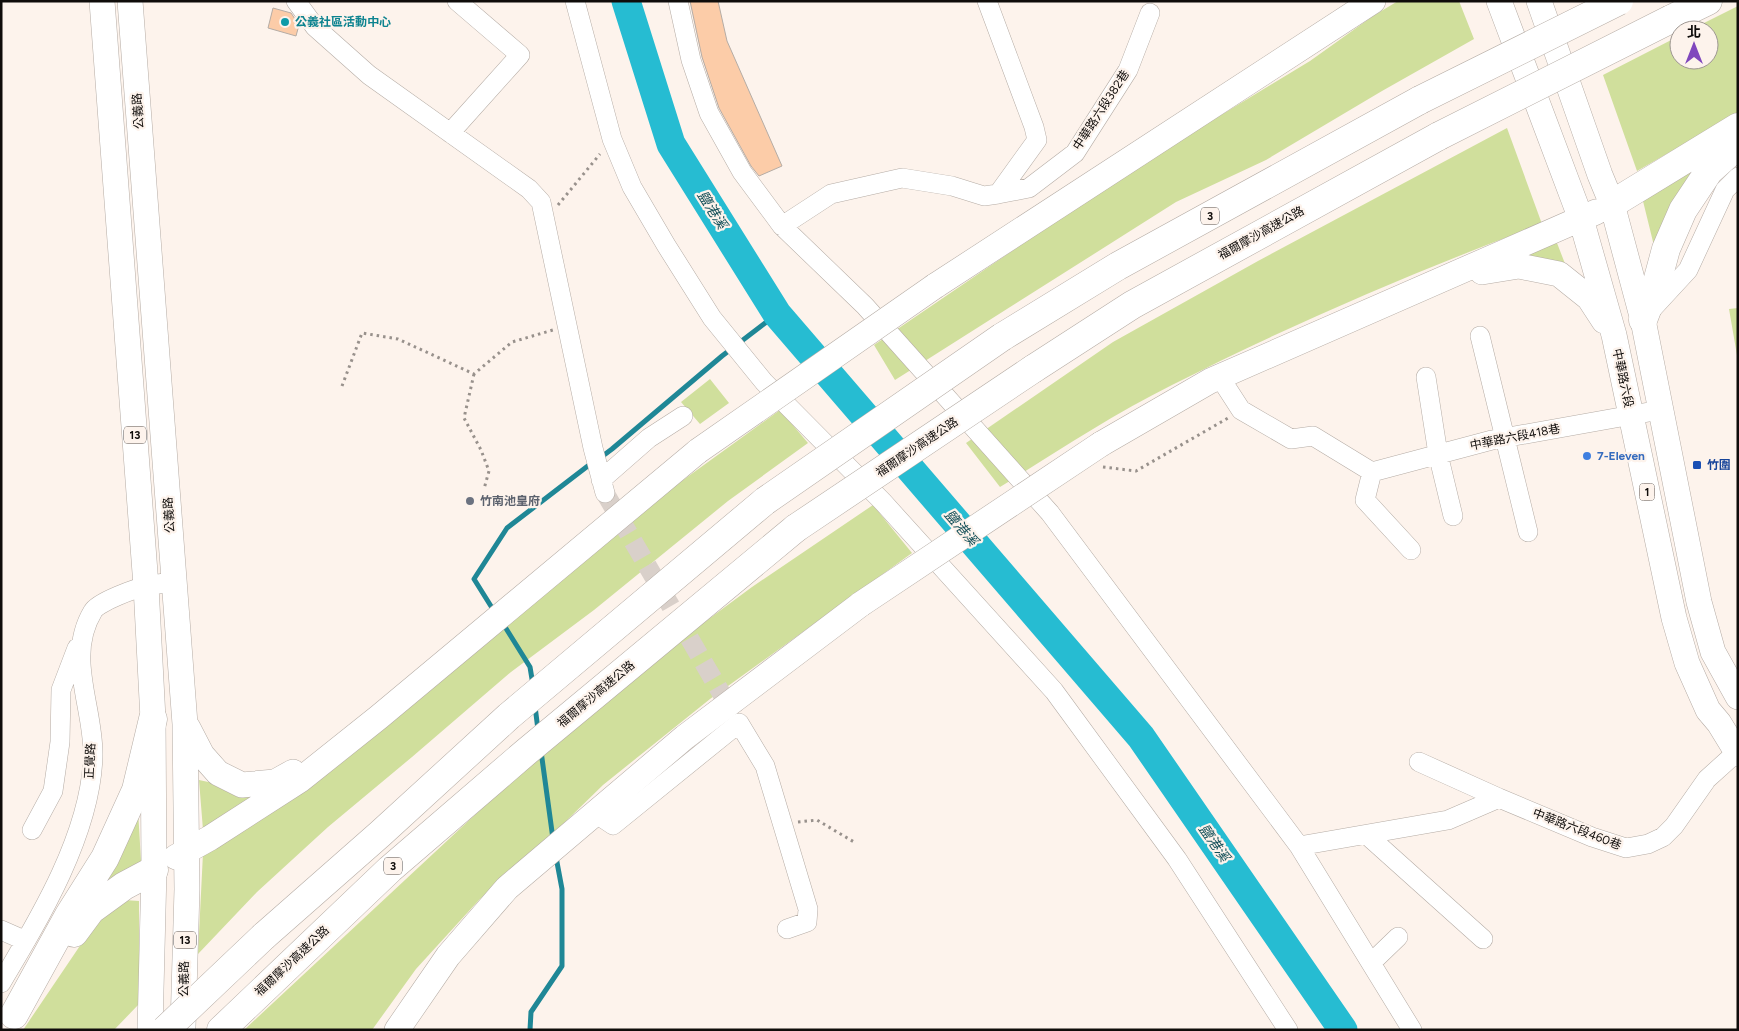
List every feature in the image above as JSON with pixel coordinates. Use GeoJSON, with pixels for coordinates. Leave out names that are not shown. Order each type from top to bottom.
{"type":"FeatureCollection","features":[{"type":"Feature","properties":{"kind":"highway","name":"3"},"geometry":{"type":"LineString","coordinates":[[165,1030],[264,936],[534,696],[764,501],[1002,337],[1118,266],[1420,100],[1619,1]]}},
{"type":"Feature","properties":{"kind":"highway","name":"福爾摩沙高速公路"},"geometry":{"type":"LineString","coordinates":[[220,1030],[390,869],[539,741],[796,528],[1132,305],[1439,136],[1708,1]]}},
{"type":"Feature","properties":{"kind":"highway"},"geometry":{"type":"LineString","coordinates":[[1612,204],[1738,127]]}},
{"type":"Feature","properties":{"kind":"highway"},"geometry":{"type":"LineString","coordinates":[[1643,320],[1656,286],[1666,249],[1683,210],[1709,171],[1738,145]]}},
{"type":"Feature","properties":{"kind":"highway"},"geometry":{"type":"LineString","coordinates":[[9,1023],[69,915],[105,858],[136,790],[153,719]]}},
{"type":"Feature","properties":{"kind":"highway"},"geometry":{"type":"LineString","coordinates":[[9,1023],[91,910],[124,886],[154,870]]}},
{"type":"Feature","properties":{"kind":"main road","name":"13"},"geometry":{"type":"LineString","coordinates":[[102,1],[146,586],[153,719],[154,870],[150,1030]]}},
{"type":"Feature","properties":{"kind":"main road","name":"公義路"},"geometry":{"type":"LineString","coordinates":[[130,1],[185,724],[187,850],[183,1030]]}},
{"type":"Feature","properties":{"kind":"main road"},"geometry":{"type":"LineString","coordinates":[[1303,46],[1352,1]]}},
{"type":"Feature","properties":{"kind":"main road"},"geometry":{"type":"LineString","coordinates":[[154,870],[210,838],[300,780],[379,717],[698,451],[935,286],[1373,1]]}},
{"type":"Feature","properties":{"kind":"main road","name":"中華路六段"},"geometry":{"type":"LineString","coordinates":[[1499,1],[1581,219],[1614,335],[1674,618],[1687,663],[1708,710],[1719,723],[1737,752]]}},
{"type":"Feature","properties":{"kind":"main road"},"geometry":{"type":"LineString","coordinates":[[1539,1],[1612,204],[1643,320],[1699,602],[1713,652],[1738,697]]}},
{"type":"Feature","properties":{"kind":"main road"},"geometry":{"type":"LineString","coordinates":[[397,1030],[454,949],[507,888],[685,737],[861,604],[1100,444],[1220,376],[1612,204]]}},
{"type":"Feature","properties":{"kind":"main road"},"geometry":{"type":"LineString","coordinates":[[1384,304],[1478,273],[1519,266],[1559,274],[1589,298],[1614,335]]}},
{"type":"Feature","properties":{"kind":"main road"},"geometry":{"type":"LineString","coordinates":[[185,724],[202,755],[218,773],[242,785],[275,782],[306,765],[379,717]]}},
{"type":"Feature","properties":{"kind":"street"},"geometry":{"type":"LineString","coordinates":[[296,1],[315,27],[369,75],[529,189],[541,202],[593,448],[603,486],[649,438],[683,416]]}},
{"type":"Feature","properties":{"kind":"street"},"geometry":{"type":"LineString","coordinates":[[450,133],[520,55],[457,1]]}},
{"type":"Feature","properties":{"kind":"street"},"geometry":{"type":"LineString","coordinates":[[576,1],[612,138],[632,187],[666,245],[724,333],[764,382],[882,501],[1054,691],[1177,859],[1288,1030]]}},
{"type":"Feature","properties":{"kind":"street"},"geometry":{"type":"LineString","coordinates":[[678,1],[691,60],[709,113],[742,172],[782,226],[865,306],[1050,513],[1299,846],[1412,1030]]}},
{"type":"Feature","properties":{"kind":"street"},"geometry":{"type":"LineString","coordinates":[[986,1],[1034,127],[1037,140],[998,194]]}},
{"type":"Feature","properties":{"kind":"street","name":"中華路六段382巷"},"geometry":{"type":"LineString","coordinates":[[782,226],[831,194],[902,178],[952,186],[984,196],[1029,188],[1075,153],[1128,70],[1150,13]]}},
{"type":"Feature","properties":{"kind":"street"},"geometry":{"type":"LineString","coordinates":[[1643,320],[1688,270],[1725,190],[1738,177]]}},
{"type":"Feature","properties":{"kind":"street"},"geometry":{"type":"LineString","coordinates":[[1480,336],[1528,532]]}},
{"type":"Feature","properties":{"kind":"street"},"geometry":{"type":"LineString","coordinates":[[1220,376],[1242,410],[1291,439],[1313,436],[1372,472],[1365,500],[1411,550]]}},
{"type":"Feature","properties":{"kind":"street"},"geometry":{"type":"LineString","coordinates":[[1426,378],[1438,454],[1454,516]]}},
{"type":"Feature","properties":{"kind":"street","name":"中華路六段418巷"},"geometry":{"type":"LineString","coordinates":[[1372,472],[1505,438],[1660,410]]}},
{"type":"Feature","properties":{"kind":"street","name":"正覺路"},"geometry":{"type":"LineString","coordinates":[[1,983],[26,941],[70,858],[87,798],[93,756],[89,714],[80,665],[81,639],[94,609],[115,597],[146,586],[174,582]]}},
{"type":"Feature","properties":{"kind":"street"},"geometry":{"type":"LineString","coordinates":[[32,830],[53,791],[60,742],[60,690],[81,639]]}},
{"type":"Feature","properties":{"kind":"street"},"geometry":{"type":"LineString","coordinates":[[595,813],[613,825],[739,723],[766,766],[808,908],[807,922],[787,929]]}},
{"type":"Feature","properties":{"kind":"street","name":"中華路六段460巷"},"geometry":{"type":"LineString","coordinates":[[1419,762],[1592,837],[1626,848],[1664,837],[1707,779],[1737,752]]}},
{"type":"Feature","properties":{"kind":"street"},"geometry":{"type":"LineString","coordinates":[[1299,846],[1448,820],[1499,798]]}},
{"type":"Feature","properties":{"kind":"street"},"geometry":{"type":"LineString","coordinates":[[1367,834],[1483,939]]}},
{"type":"Feature","properties":{"kind":"street"},"geometry":{"type":"LineString","coordinates":[[1,930],[26,941]]}},
{"type":"Feature","properties":{"kind":"street"},"geometry":{"type":"LineString","coordinates":[[1371,963],[1398,937]]}},
{"type":"Feature","properties":{"kind":"path"},"geometry":{"type":"LineString","coordinates":[[544,220],[612,138]]}},
{"type":"Feature","properties":{"kind":"path"},"geometry":{"type":"LineString","coordinates":[[484,489],[489,471],[481,450],[464,418],[474,374],[512,342],[567,325]]}},
{"type":"Feature","properties":{"kind":"path"},"geometry":{"type":"LineString","coordinates":[[342,386],[362,333],[398,339],[474,374]]}},
{"type":"Feature","properties":{"kind":"path"},"geometry":{"type":"LineString","coordinates":[[1097,472],[1104,467],[1136,471],[1242,410]]}},
{"type":"Feature","properties":{"kind":"path"},"geometry":{"type":"LineString","coordinates":[[783,824],[817,820],[854,842]]}},
{"type":"Feature","properties":{"kind":"green space"},"geometry":{"type":"Polygon","coordinates":[[[1398,1],[1459,1],[1474,39],[1266,160],[1176,202],[895,380],[874,345],[1084,202],[1185,137],[1310,61],[1373,16],[1398,1]]]}},
{"type":"Feature","properties":{"kind":"green space"},"geometry":{"type":"Polygon","coordinates":[[[1738,6],[1738,113],[1637,171],[1603,75],[1669,41],[1669,70],[1719,70],[1719,20],[1710,20],[1738,6]]]}},
{"type":"Feature","properties":{"kind":"green space"},"geometry":{"type":"Polygon","coordinates":[[[1507,128],[1542,224],[1448,260],[1355,299],[1217,362],[1084,434],[1000,487],[966,443],[1113,342],[1258,261],[1507,128]]]}},
{"type":"Feature","properties":{"kind":"green space"},"geometry":{"type":"Polygon","coordinates":[[[1721,152],[1656,254],[1642,197],[1721,152]]]}},
{"type":"Feature","properties":{"kind":"green space"},"geometry":{"type":"Polygon","coordinates":[[[1557,243],[1569,274],[1524,260],[1531,252],[1557,243]]]}},
{"type":"Feature","properties":{"kind":"green space"},"geometry":{"type":"Polygon","coordinates":[[[1738,308],[1738,361],[1729,309],[1738,308]]]}},
{"type":"Feature","properties":{"kind":"green space"},"geometry":{"type":"Polygon","coordinates":[[[710,379],[729,403],[700,424],[681,402],[710,379]]]}},
{"type":"Feature","properties":{"kind":"green space"},"geometry":{"type":"Polygon","coordinates":[[[780,410],[808,443],[728,501],[594,610],[511,672],[328,827],[257,892],[198,954],[203,853],[650,504],[780,410]]]}},
{"type":"Feature","properties":{"kind":"green space"},"geometry":{"type":"Polygon","coordinates":[[[873,505],[912,553],[710,699],[603,785],[560,827],[479,900],[416,969],[372,1030],[244,1030],[493,798],[621,689],[679,641],[752,587],[873,505]]]}},
{"type":"Feature","properties":{"kind":"green space"},"geometry":{"type":"Polygon","coordinates":[[[199,780],[260,793],[203,830],[199,780]]]}},
{"type":"Feature","properties":{"kind":"green space"},"geometry":{"type":"Polygon","coordinates":[[[138,810],[141,861],[92,896],[138,810]]]}},
{"type":"Feature","properties":{"kind":"green space"},"geometry":{"type":"Polygon","coordinates":[[[124,900],[139,901],[139,1004],[114,1030],[23,1030],[94,925],[124,900]]]}},
{"type":"Feature","properties":{"kind":"building"},"geometry":{"type":"Polygon","coordinates":[[[690,1],[718,1],[727,41],[782,166],[759,176],[751,166],[719,108],[702,57],[690,1]]]}},
{"type":"Feature","properties":{"kind":"building","name":"公義社區活動中心"},"geometry":{"type":"Polygon","coordinates":[[[273,8],[291,13],[299,25],[296,36],[268,28],[273,8]]]}},
{"type":"Feature","properties":{"kind":"waterway","name":"鹽港溪"},"geometry":{"type":"LineString","coordinates":[[626,1],[671,144],[777,314],[1141,737],[1343,1030]]}},
{"type":"Feature","properties":{"kind":"waterway"},"geometry":{"type":"LineString","coordinates":[[600,458],[722,356],[777,314]]}},
{"type":"Feature","properties":{"kind":"waterway"},"geometry":{"type":"LineString","coordinates":[[494,611],[474,579],[507,528],[593,462]]}},
{"type":"Feature","properties":{"kind":"waterway"},"geometry":{"type":"LineString","coordinates":[[502,622],[530,667],[533,685]]}},
{"type":"Feature","properties":{"kind":"waterway"},"geometry":{"type":"LineString","coordinates":[[535,706],[538,730]]}},
{"type":"Feature","properties":{"kind":"waterway"},"geometry":{"type":"LineString","coordinates":[[541,751],[553,839]]}},
{"type":"Feature","properties":{"kind":"waterway"},"geometry":{"type":"LineString","coordinates":[[530,1030],[531,1012],[562,966],[562,889],[556,857]]}},
{"type":"Feature","properties":{"kind":"tunnel"},"geometry":{"type":"LineString","coordinates":[[605,493],[734,715]]}},
{"type":"Feature","properties":{"kind":"place","name":"公義社區活動中心"},"geometry":{"type":"Point","coordinates":[285,22]}},
{"type":"Feature","properties":{"kind":"place","name":"7-Eleven"},"geometry":{"type":"Point","coordinates":[1587,456]}},
{"type":"Feature","properties":{"kind":"place","name":"竹圍"},"geometry":{"type":"Point","coordinates":[1697,465]}},
{"type":"Feature","properties":{"kind":"place","name":"竹南池皇府"},"geometry":{"type":"Point","coordinates":[470,501]}}]}
